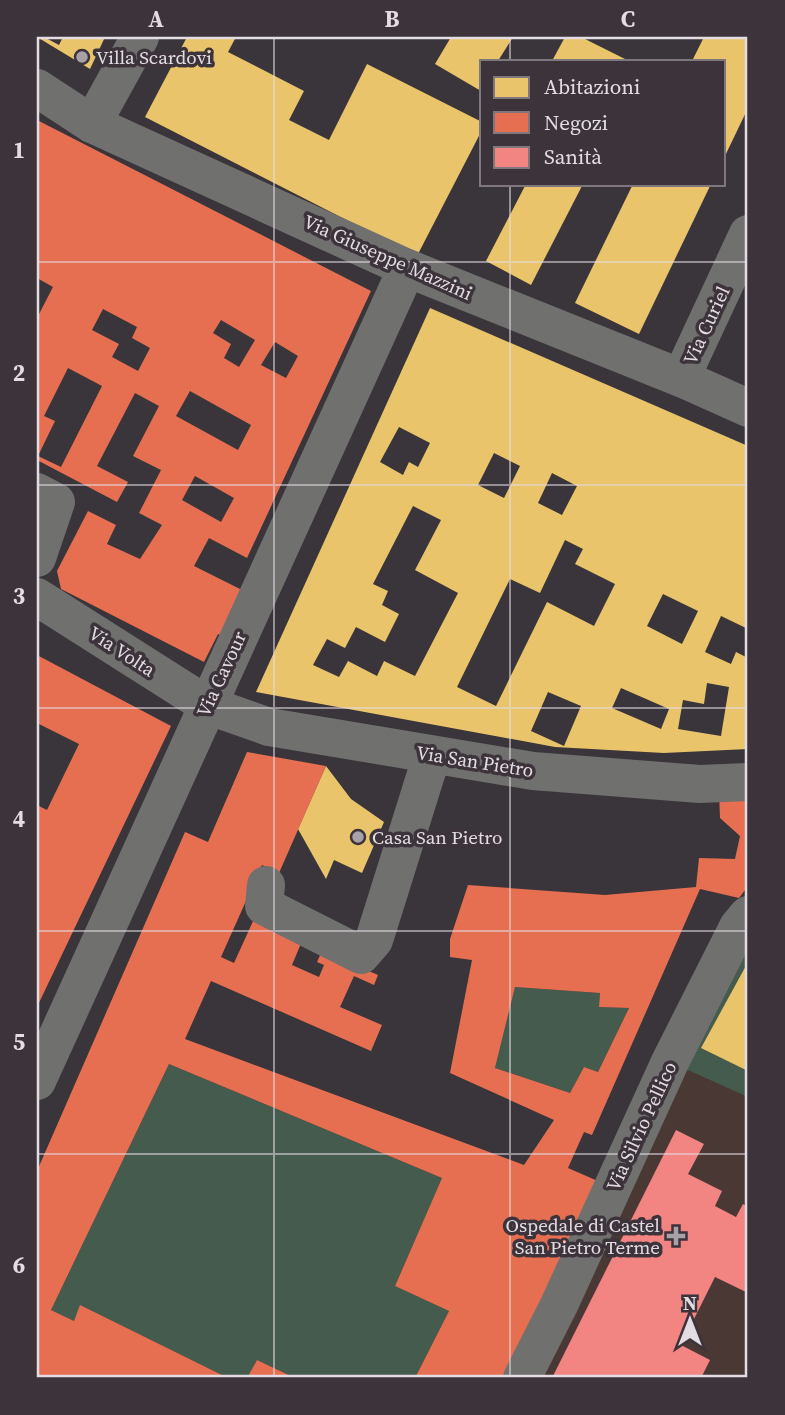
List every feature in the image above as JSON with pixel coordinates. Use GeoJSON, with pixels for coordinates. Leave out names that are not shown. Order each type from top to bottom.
{"type":"FeatureCollection","features":[{"type":"Feature","properties":{"kind":"street"},"geometry":{"type":"LineString","coordinates":[[92,124],[139,37]]}},
{"type":"Feature","properties":{"kind":"street","name":"Via Giuseppe Mazzini"},"geometry":{"type":"LineString","coordinates":[[37,88],[92,124],[407,268],[748,408]]}},
{"type":"Feature","properties":{"kind":"street","name":"Via Curiel"},"geometry":{"type":"LineString","coordinates":[[681,379],[748,234]]}},
{"type":"Feature","properties":{"kind":"street","name":"Via Cavour"},"geometry":{"type":"LineString","coordinates":[[37,1081],[407,268]]}},
{"type":"Feature","properties":{"kind":"street"},"geometry":{"type":"LineString","coordinates":[[37,492],[56,502],[37,558]]}},
{"type":"Feature","properties":{"kind":"street","name":"Via Volta"},"geometry":{"type":"LineString","coordinates":[[37,597],[206,705]]}},
{"type":"Feature","properties":{"kind":"street","name":"Via San Pietro"},"geometry":{"type":"LineString","coordinates":[[206,705],[269,727],[533,771],[700,784],[748,782]]}},
{"type":"Feature","properties":{"kind":"street"},"geometry":{"type":"LineString","coordinates":[[266,885],[264,906],[361,955],[374,940],[432,755]]}},
{"type":"Feature","properties":{"kind":"street","name":"Via Silvio Pellico"},"geometry":{"type":"LineString","coordinates":[[522,1378],[559,1305],[670,1062],[738,927],[748,915]]}},
{"type":"Feature","properties":{"kind":"shaded area","name":"Ospedale di Castel San Pietro Terme"},"geometry":{"type":"Polygon","coordinates":[[[685,1063],[748,1093],[748,1378],[537,1378],[685,1063]]]}},
{"type":"Feature","properties":{"kind":"green space"},"geometry":{"type":"Polygon","coordinates":[[[748,919],[748,1097],[670,1062],[748,919]]]}},
{"type":"Feature","properties":{"kind":"green space"},"geometry":{"type":"Polygon","coordinates":[[[515,987],[600,993],[599,1007],[629,1008],[598,1072],[584,1067],[570,1093],[495,1068],[515,987]]]}},
{"type":"Feature","properties":{"kind":"green space"},"geometry":{"type":"Polygon","coordinates":[[[169,1064],[442,1178],[395,1286],[449,1311],[415,1378],[295,1378],[257,1360],[247,1378],[228,1378],[81,1306],[74,1321],[51,1310],[169,1064]]]}},
{"type":"Feature","properties":{"kind":"building: Abitazioni","name":"Villa Scardovi"},"geometry":{"type":"Polygon","coordinates":[[[37,37],[44,37],[59,45],[63,37],[105,37],[90,69],[37,37]]]}},
{"type":"Feature","properties":{"kind":"building: Abitazioni"},"geometry":{"type":"Polygon","coordinates":[[[187,37],[236,37],[228,52],[304,91],[289,120],[329,140],[367,64],[480,121],[480,134],[417,256],[145,117],[187,37]]]}},
{"type":"Feature","properties":{"kind":"building: Abitazioni"},"geometry":{"type":"Polygon","coordinates":[[[451,37],[513,37],[499,60],[480,60],[480,90],[435,64],[451,37]]]}},
{"type":"Feature","properties":{"kind":"building: Abitazioni"},"geometry":{"type":"Polygon","coordinates":[[[565,37],[581,37],[625,59],[624,60],[553,60],[565,37]]]}},
{"type":"Feature","properties":{"kind":"building: Abitazioni"},"geometry":{"type":"Polygon","coordinates":[[[704,37],[748,37],[748,108],[726,154],[726,60],[692,60],[704,37]]]}},
{"type":"Feature","properties":{"kind":"building: Abitazioni"},"geometry":{"type":"Polygon","coordinates":[[[525,186],[582,186],[531,285],[486,261],[525,186]]]}},
{"type":"Feature","properties":{"kind":"building: Abitazioni"},"geometry":{"type":"Polygon","coordinates":[[[632,186],[710,186],[639,334],[575,303],[632,186]]]}},
{"type":"Feature","properties":{"kind":"building: Abitazioni"},"geometry":{"type":"Polygon","coordinates":[[[430,308],[748,446],[748,629],[721,616],[705,652],[731,664],[736,652],[748,658],[748,749],[664,753],[555,747],[256,692],[430,308]],[[399,427],[380,462],[403,475],[409,462],[418,467],[430,443],[399,427]],[[494,453],[478,485],[504,498],[520,466],[494,453]],[[552,473],[538,503],[562,515],[577,486],[552,473]],[[413,506],[373,584],[388,591],[382,605],[399,614],[385,642],[356,627],[345,648],[327,639],[313,665],[339,677],[348,661],[377,676],[384,661],[415,676],[458,593],[415,570],[441,520],[413,506]],[[565,540],[540,593],[510,579],[457,687],[496,706],[547,602],[594,626],[615,584],[575,564],[583,549],[565,540]],[[663,594],[647,626],[682,644],[698,611],[663,594]],[[707,683],[704,704],[683,700],[678,729],[721,736],[729,687],[707,683]],[[621,688],[612,708],[661,729],[669,709],[621,688]],[[548,692],[531,731],[564,746],[581,706],[548,692]]]}},
{"type":"Feature","properties":{"kind":"building: Abitazioni"},"geometry":{"type":"Polygon","coordinates":[[[326,766],[351,799],[384,822],[362,873],[334,860],[326,879],[298,829],[326,766]]]}},
{"type":"Feature","properties":{"kind":"building: Abitazioni"},"geometry":{"type":"Polygon","coordinates":[[[748,962],[748,1071],[701,1048],[748,962]]]}},
{"type":"Feature","properties":{"kind":"building: Negozi"},"geometry":{"type":"Polygon","coordinates":[[[37,120],[371,291],[247,558],[209,538],[194,566],[248,593],[226,638],[218,634],[204,662],[61,589],[57,571],[88,511],[116,525],[107,544],[140,559],[162,525],[139,513],[161,470],[133,456],[159,406],[135,393],[97,466],[128,482],[117,502],[37,460],[37,318],[53,287],[37,278],[37,120]],[[103,309],[92,330],[119,344],[112,357],[138,371],[150,348],[132,338],[137,327],[103,309]],[[221,320],[213,333],[231,344],[224,358],[239,367],[255,340],[221,320]],[[275,342],[261,365],[286,378],[298,356],[275,342]],[[68,368],[44,416],[55,421],[38,456],[61,467],[102,386],[68,368]],[[190,391],[176,416],[238,450],[251,425],[190,391]],[[195,476],[182,500],[221,522],[234,498],[195,476]]]}},
{"type":"Feature","properties":{"kind":"building: Negozi"},"geometry":{"type":"Polygon","coordinates":[[[37,655],[171,726],[37,1007],[37,805],[47,810],[79,744],[37,723],[37,655]]]}},
{"type":"Feature","properties":{"kind":"building: Negozi"},"geometry":{"type":"Polygon","coordinates":[[[247,752],[326,766],[279,873],[262,865],[221,957],[234,963],[254,919],[302,941],[292,965],[319,977],[324,965],[317,962],[322,951],[378,975],[374,985],[354,976],[340,1007],[382,1025],[371,1051],[211,981],[185,1039],[524,1165],[554,1120],[450,1073],[472,960],[450,957],[450,939],[468,885],[605,895],[696,887],[699,858],[735,859],[740,836],[720,818],[719,791],[748,795],[748,886],[739,898],[700,889],[592,1135],[584,1132],[568,1168],[600,1182],[505,1378],[415,1378],[449,1311],[395,1286],[442,1178],[169,1064],[51,1310],[74,1321],[80,1305],[228,1378],[45,1378],[37,1374],[37,1171],[185,832],[208,842],[247,752]],[[515,987],[495,1068],[570,1093],[584,1067],[598,1072],[629,1008],[599,1007],[600,993],[515,987]]]}},
{"type":"Feature","properties":{"kind":"building: Negozi"},"geometry":{"type":"Polygon","coordinates":[[[257,1360],[295,1378],[247,1378],[257,1360]]]}},
{"type":"Feature","properties":{"kind":"building: Sanità"},"geometry":{"type":"Polygon","coordinates":[[[676,1130],[704,1144],[688,1174],[722,1191],[715,1206],[736,1217],[743,1204],[748,1207],[748,1293],[715,1277],[681,1345],[710,1360],[701,1378],[552,1378],[676,1130]]]}},
{"type":"Feature","properties":{"kind":"place","name":"Villa Scardovi"},"geometry":{"type":"Point","coordinates":[82,57]}},
{"type":"Feature","properties":{"kind":"place","name":"Casa San Pietro"},"geometry":{"type":"Point","coordinates":[358,837]}},
{"type":"Feature","properties":{"kind":"place","name":"Ospedale di Castel San Pietro Terme"},"geometry":{"type":"Point","coordinates":[676,1236]}}]}
